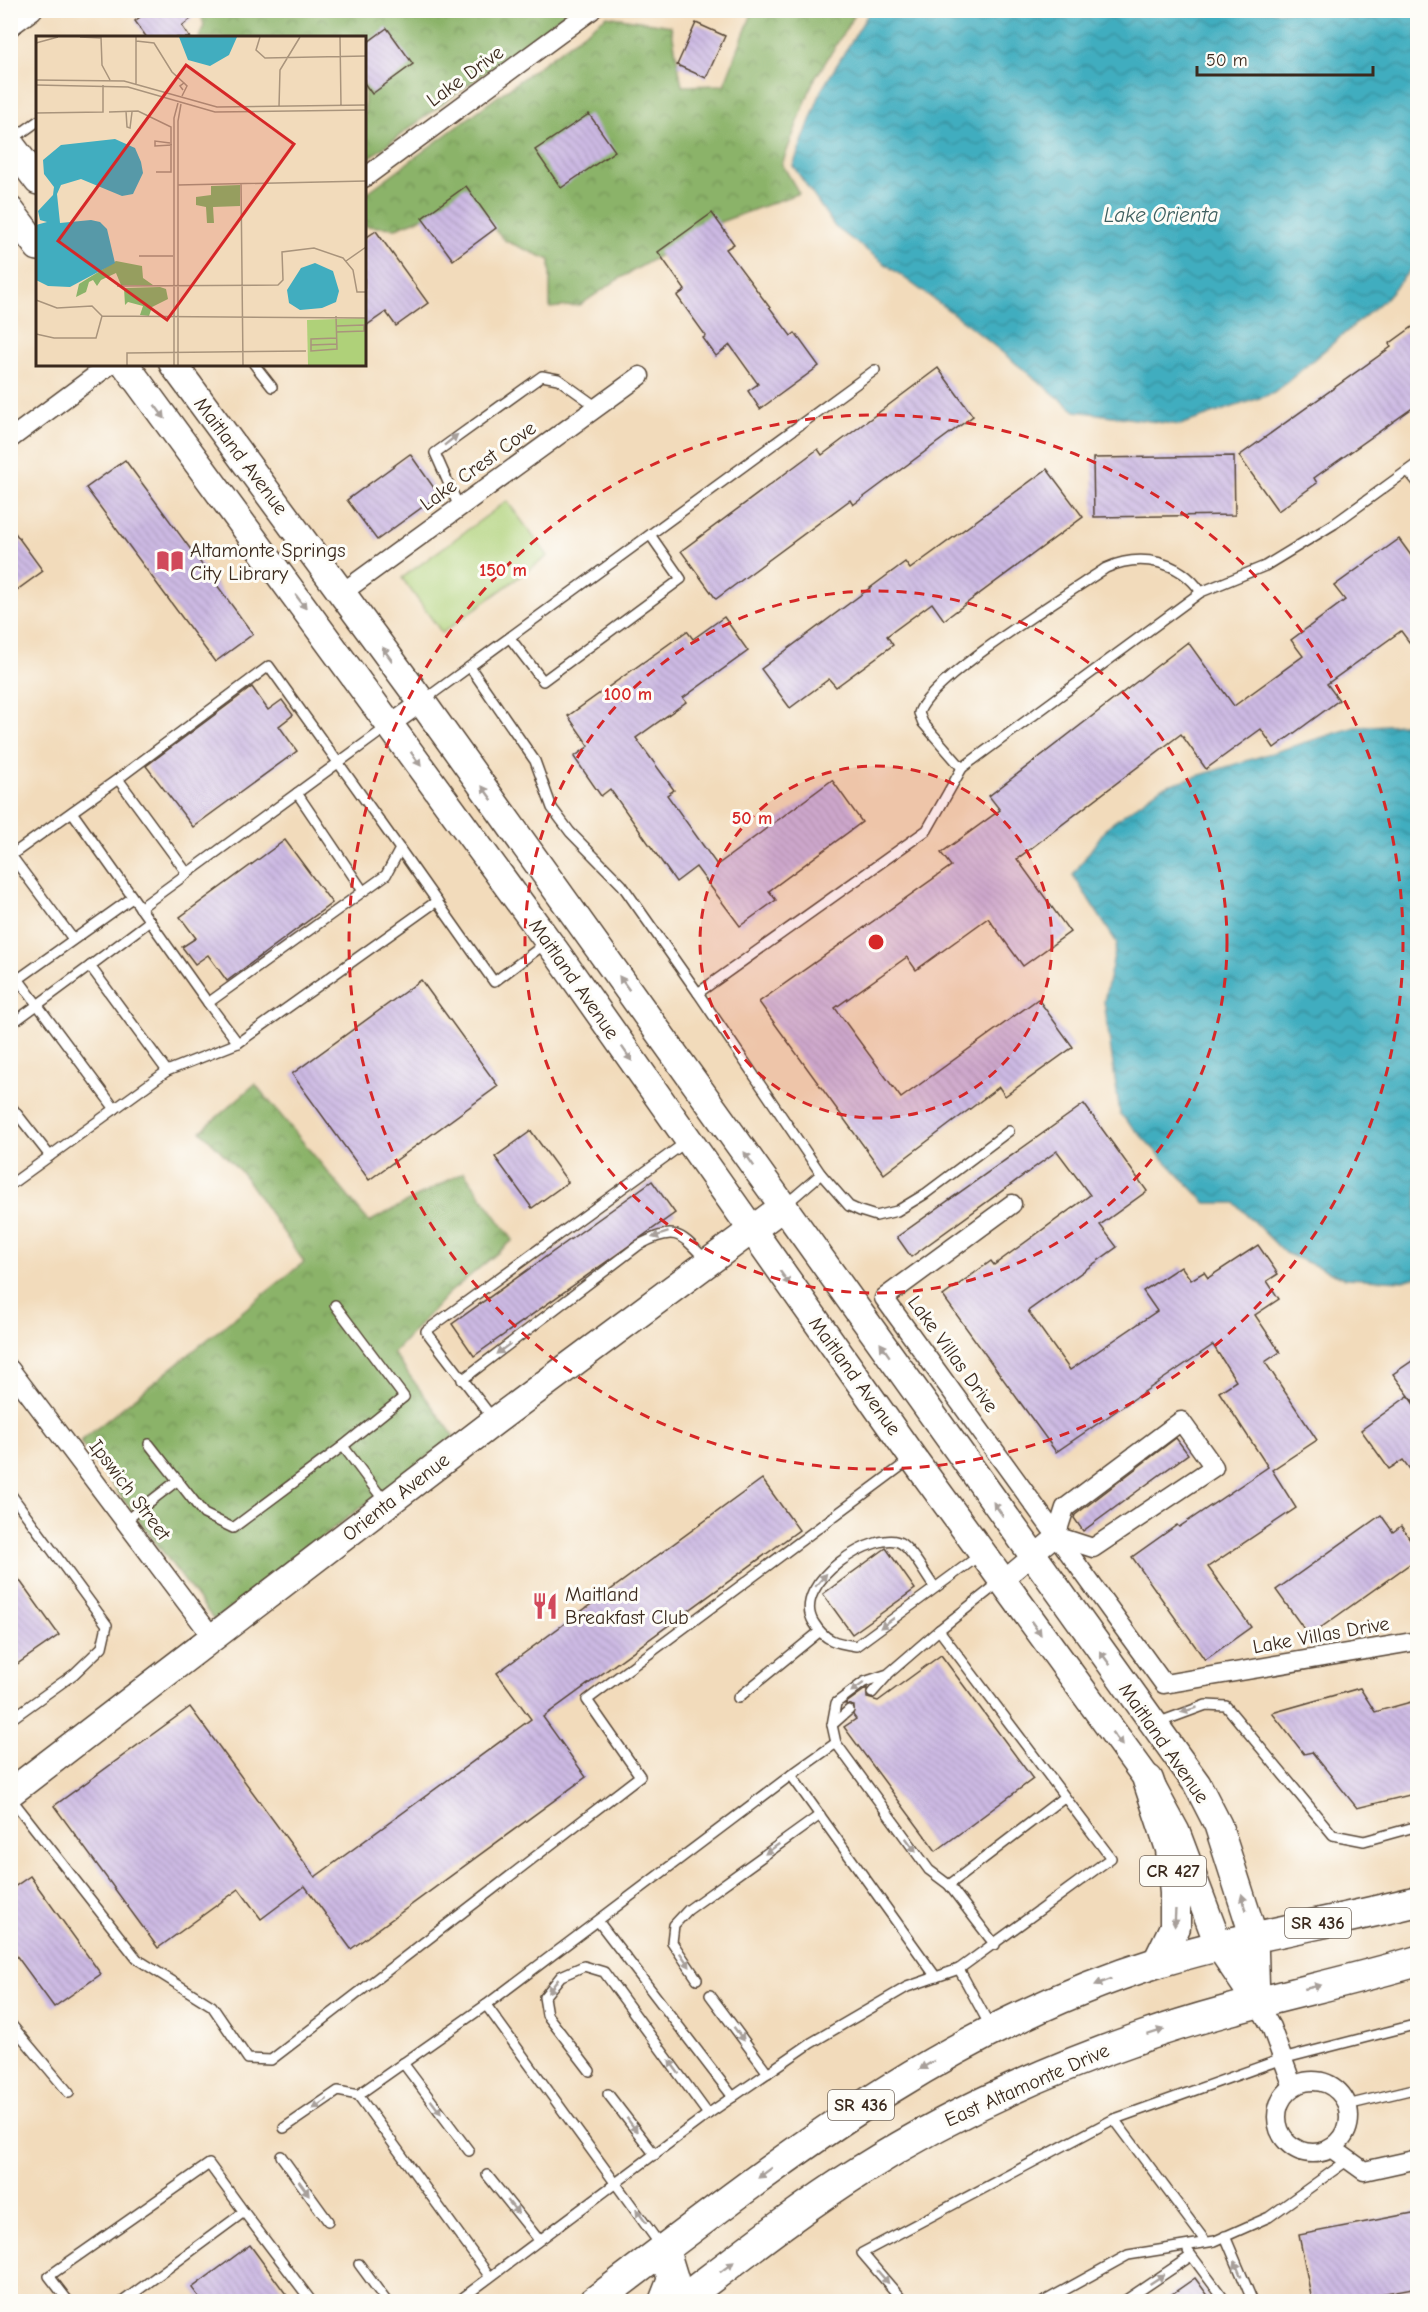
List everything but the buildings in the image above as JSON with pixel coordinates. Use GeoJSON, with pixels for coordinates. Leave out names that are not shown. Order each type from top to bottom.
{"type":"FeatureCollection","features":[{"type":"Feature","properties":{"kind":"main road"},"geometry":{"type":"LineString","coordinates":[[10,143],[36,178]]}},
{"type":"Feature","properties":{"kind":"main road"},"geometry":{"type":"LineString","coordinates":[[12,215],[36,245]]}},
{"type":"Feature","properties":{"kind":"main road","name":"Maitland Avenue"},"geometry":{"type":"LineString","coordinates":[[126,366],[548,941],[913,1458],[1148,1780],[1176,1832],[1219,1946],[1256,2001]]}},
{"type":"Feature","properties":{"kind":"main road","name":"Maitland Avenue"},"geometry":{"type":"LineString","coordinates":[[174,366],[343,592],[784,1206],[1032,1557],[1197,1784],[1218,1825],[1254,1937],[1256,2001]]}},
{"type":"Feature","properties":{"kind":"main road","name":"Orienta Avenue"},"geometry":{"type":"LineString","coordinates":[[10,1795],[495,1421],[707,1261],[784,1206]]}},
{"type":"Feature","properties":{"kind":"main road","name":"CR 427"},"geometry":{"type":"LineString","coordinates":[[1148,1780],[1171,1849],[1175,1893],[1175,1927],[1158,1962]]}},
{"type":"Feature","properties":{"kind":"main road","name":"SR 436"},"geometry":{"type":"LineString","coordinates":[[594,2301],[847,2114],[934,2061],[993,2030],[1077,1992],[1158,1962],[1254,1937],[1418,1901]]}},
{"type":"Feature","properties":{"kind":"main road","name":"East Altamonte Drive"},"geometry":{"type":"LineString","coordinates":[[680,2301],[824,2195],[927,2131],[990,2099],[1102,2051],[1256,2001],[1418,1961]]}},
{"type":"Feature","properties":{"kind":"main road"},"geometry":{"type":"LineString","coordinates":[[664,2250],[673,2279],[664,2301]]}},
{"type":"Feature","properties":{"kind":"street"},"geometry":{"type":"LineString","coordinates":[[10,27],[33,10]]}},
{"type":"Feature","properties":{"kind":"street","name":"Lake Drive"},"geometry":{"type":"LineString","coordinates":[[366,177],[592,10]]}},
{"type":"Feature","properties":{"kind":"street"},"geometry":{"type":"LineString","coordinates":[[10,439],[108,366]]}},
{"type":"Feature","properties":{"kind":"street","name":"Lake Crest Cove"},"geometry":{"type":"LineString","coordinates":[[343,592],[640,376]]}},
{"type":"Feature","properties":{"kind":"street"},"geometry":{"type":"LineString","coordinates":[[391,724],[422,702]]}},
{"type":"Feature","properties":{"kind":"street","name":"Lake Villas Drive"},"geometry":{"type":"LineString","coordinates":[[1012,1204],[884,1298],[1164,1684],[1418,1641]]}},
{"type":"Feature","properties":{"kind":"street","name":"Ipswich Street"},"geometry":{"type":"LineString","coordinates":[[10,1369],[213,1638]]}},
{"type":"Feature","properties":{"kind":"street"},"geometry":{"type":"LineString","coordinates":[[1002,1581],[1056,1536],[1065,1508],[1181,1421],[1214,1467],[1093,1548],[1056,1536]]}},
{"type":"Feature","properties":{"kind":"street"},"geometry":{"type":"LineString","coordinates":[[1256,2001],[1271,2027],[1293,2086]]}},
{"type":"Feature","properties":{"kind":"street"},"geometry":{"type":"LineString","coordinates":[[1306,2081],[1321,2081],[1334,2087],[1344,2097],[1347,2105],[1348,2125],[1343,2138],[1332,2148],[1319,2153],[1305,2153],[1292,2147],[1282,2137],[1276,2124],[1277,2110],[1283,2096],[1293,2086],[1306,2081]]}},
{"type":"Feature","properties":{"kind":"street"},"geometry":{"type":"LineString","coordinates":[[1332,2148],[1364,2171],[1418,2159]]}},
{"type":"Feature","properties":{"kind":"lane"},"geometry":{"type":"LineString","coordinates":[[10,143],[36,123]]}},
{"type":"Feature","properties":{"kind":"lane"},"geometry":{"type":"LineString","coordinates":[[256,366],[272,387]]}},
{"type":"Feature","properties":{"kind":"lane"},"geometry":{"type":"LineString","coordinates":[[422,702],[875,370]]}},
{"type":"Feature","properties":{"kind":"lane"},"geometry":{"type":"LineString","coordinates":[[459,507],[435,453],[456,435],[542,376],[558,379],[597,407]]}},
{"type":"Feature","properties":{"kind":"lane"},"geometry":{"type":"LineString","coordinates":[[698,993],[927,830],[962,768],[1201,592],[1265,566],[1334,524],[1418,463]]}},
{"type":"Feature","properties":{"kind":"lane"},"geometry":{"type":"LineString","coordinates":[[1408,471],[1418,483]]}},
{"type":"Feature","properties":{"kind":"lane"},"geometry":{"type":"LineString","coordinates":[[510,638],[543,681],[681,579],[651,536]]}},
{"type":"Feature","properties":{"kind":"lane"},"geometry":{"type":"LineString","coordinates":[[962,768],[924,723],[919,713],[921,704],[929,694],[956,671],[1106,568],[1125,560],[1141,559],[1169,565],[1192,578],[1201,592]]}},
{"type":"Feature","properties":{"kind":"lane"},"geometry":{"type":"LineString","coordinates":[[73,939],[11,856],[269,666],[494,982],[548,941]]}},
{"type":"Feature","properties":{"kind":"lane"},"geometry":{"type":"LineString","coordinates":[[470,667],[535,761],[552,808],[570,832],[622,885],[821,1174],[849,1206],[876,1216],[897,1211],[925,1194],[1009,1131]]}},
{"type":"Feature","properties":{"kind":"lane"},"geometry":{"type":"LineString","coordinates":[[140,908],[391,724]]}},
{"type":"Feature","properties":{"kind":"lane"},"geometry":{"type":"LineString","coordinates":[[118,779],[187,873]]}},
{"type":"Feature","properties":{"kind":"lane"},"geometry":{"type":"LineString","coordinates":[[297,793],[363,891]]}},
{"type":"Feature","properties":{"kind":"lane"},"geometry":{"type":"LineString","coordinates":[[72,812],[238,1043]]}},
{"type":"Feature","properties":{"kind":"lane"},"geometry":{"type":"LineString","coordinates":[[208,1003],[386,875],[400,849]]}},
{"type":"Feature","properties":{"kind":"lane"},"geometry":{"type":"LineString","coordinates":[[14,982],[132,898]]}},
{"type":"Feature","properties":{"kind":"lane"},"geometry":{"type":"LineString","coordinates":[[10,1185],[167,1071],[238,1043],[437,901]]}},
{"type":"Feature","properties":{"kind":"lane"},"geometry":{"type":"LineString","coordinates":[[10,1025],[150,921]]}},
{"type":"Feature","properties":{"kind":"lane"},"geometry":{"type":"LineString","coordinates":[[90,966],[167,1071]]}},
{"type":"Feature","properties":{"kind":"lane"},"geometry":{"type":"LineString","coordinates":[[10,968],[14,982],[37,1005],[115,1109]]}},
{"type":"Feature","properties":{"kind":"lane"},"geometry":{"type":"LineString","coordinates":[[10,1106],[50,1156]]}},
{"type":"Feature","properties":{"kind":"lane"},"geometry":{"type":"LineString","coordinates":[[495,1421],[426,1331],[687,1140]]}},
{"type":"Feature","properties":{"kind":"lane"},"geometry":{"type":"LineString","coordinates":[[784,1206],[821,1174]]}},
{"type":"Feature","properties":{"kind":"lane"},"geometry":{"type":"LineString","coordinates":[[462,1380],[639,1245],[660,1234],[672,1232],[683,1236],[707,1261]]}},
{"type":"Feature","properties":{"kind":"lane"},"geometry":{"type":"LineString","coordinates":[[149,1444],[204,1514],[233,1528],[343,1446],[404,1397],[335,1305]]}},
{"type":"Feature","properties":{"kind":"lane"},"geometry":{"type":"LineString","coordinates":[[343,1446],[386,1504]]}},
{"type":"Feature","properties":{"kind":"lane"},"geometry":{"type":"LineString","coordinates":[[10,1795],[137,1959],[212,2006],[248,2059],[272,2060],[640,1776],[587,1700],[913,1458]]}},
{"type":"Feature","properties":{"kind":"lane"},"geometry":{"type":"LineString","coordinates":[[124,1521],[178,1480]]}},
{"type":"Feature","properties":{"kind":"lane"},"geometry":{"type":"LineString","coordinates":[[10,1493],[107,1625],[102,1647],[74,1674],[10,1720]]}},
{"type":"Feature","properties":{"kind":"lane"},"geometry":{"type":"LineString","coordinates":[[934,1588],[901,1543],[890,1539],[878,1540],[825,1574],[815,1586],[809,1600],[808,1614],[819,1632],[832,1642],[856,1646],[982,1553]]}},
{"type":"Feature","properties":{"kind":"lane"},"geometry":{"type":"LineString","coordinates":[[872,1693],[888,1674],[939,1630],[1002,1581]]}},
{"type":"Feature","properties":{"kind":"lane"},"geometry":{"type":"LineString","coordinates":[[457,2301],[708,2114],[811,2043],[907,1987],[959,1969],[995,1945],[1111,1858],[939,1630]]}},
{"type":"Feature","properties":{"kind":"lane"},"geometry":{"type":"LineString","coordinates":[[738,1698],[819,1632]]}},
{"type":"Feature","properties":{"kind":"lane"},"geometry":{"type":"LineString","coordinates":[[888,1674],[864,1682],[836,1703],[832,1725],[836,1743],[929,1870],[949,1886],[995,1945]]}},
{"type":"Feature","properties":{"kind":"lane"},"geometry":{"type":"LineString","coordinates":[[1153,1725],[1206,1705],[1226,1706],[1333,1835],[1364,1841],[1418,1826]]}},
{"type":"Feature","properties":{"kind":"lane"},"geometry":{"type":"LineString","coordinates":[[832,1725],[849,1710]]}},
{"type":"Feature","properties":{"kind":"lane"},"geometry":{"type":"LineString","coordinates":[[358,2095],[486,2005],[836,1743]]}},
{"type":"Feature","properties":{"kind":"lane"},"geometry":{"type":"LineString","coordinates":[[792,1775],[936,1977]]}},
{"type":"Feature","properties":{"kind":"lane"},"geometry":{"type":"LineString","coordinates":[[949,1886],[1064,1797]]}},
{"type":"Feature","properties":{"kind":"lane"},"geometry":{"type":"LineString","coordinates":[[698,1979],[672,1942],[674,1925],[688,1910],[820,1815]]}},
{"type":"Feature","properties":{"kind":"lane"},"geometry":{"type":"LineString","coordinates":[[598,1921],[733,2097]]}},
{"type":"Feature","properties":{"kind":"lane"},"geometry":{"type":"LineString","coordinates":[[590,2071],[548,2015],[544,1997],[561,1976],[584,1966],[603,1972],[708,2114]]}},
{"type":"Feature","properties":{"kind":"lane"},"geometry":{"type":"LineString","coordinates":[[959,1969],[993,2030]]}},
{"type":"Feature","properties":{"kind":"lane"},"geometry":{"type":"LineString","coordinates":[[710,1995],[768,2073]]}},
{"type":"Feature","properties":{"kind":"lane"},"geometry":{"type":"LineString","coordinates":[[486,2005],[664,2250]]}},
{"type":"Feature","properties":{"kind":"lane"},"geometry":{"type":"LineString","coordinates":[[10,2023],[69,2093]]}},
{"type":"Feature","properties":{"kind":"lane"},"geometry":{"type":"LineString","coordinates":[[904,2301],[862,2253],[1114,2119],[1282,2059],[1418,2024]]}},
{"type":"Feature","properties":{"kind":"lane"},"geometry":{"type":"LineString","coordinates":[[403,2064],[469,2151]]}},
{"type":"Feature","properties":{"kind":"lane"},"geometry":{"type":"LineString","coordinates":[[1347,2105],[1418,2088]]}},
{"type":"Feature","properties":{"kind":"lane"},"geometry":{"type":"LineString","coordinates":[[284,2128],[338,2091],[358,2095],[490,2277]]}},
{"type":"Feature","properties":{"kind":"lane"},"geometry":{"type":"LineString","coordinates":[[608,2094],[655,2155]]}},
{"type":"Feature","properties":{"kind":"lane"},"geometry":{"type":"LineString","coordinates":[[1114,2119],[1206,2242]]}},
{"type":"Feature","properties":{"kind":"lane"},"geometry":{"type":"LineString","coordinates":[[280,2156],[328,2221]]}},
{"type":"Feature","properties":{"kind":"lane"},"geometry":{"type":"LineString","coordinates":[[1043,2301],[1128,2255],[1206,2242],[1269,2217],[1348,2160]]}},
{"type":"Feature","properties":{"kind":"lane"},"geometry":{"type":"LineString","coordinates":[[69,2301],[49,2276],[209,2164],[312,2301]]}},
{"type":"Feature","properties":{"kind":"lane"},"geometry":{"type":"LineString","coordinates":[[487,2175],[539,2240]]}},
{"type":"Feature","properties":{"kind":"lane"},"geometry":{"type":"LineString","coordinates":[[122,2301],[134,2298],[244,2212]]}},
{"type":"Feature","properties":{"kind":"lane"},"geometry":{"type":"LineString","coordinates":[[1225,2236],[1253,2301]]}},
{"type":"Feature","properties":{"kind":"lane"},"geometry":{"type":"LineString","coordinates":[[1183,2245],[1227,2301]]}},
{"type":"Feature","properties":{"kind":"lane"},"geometry":{"type":"LineString","coordinates":[[1123,2301],[1191,2256]]}},
{"type":"Feature","properties":{"kind":"lane"},"geometry":{"type":"LineString","coordinates":[[359,2264],[387,2301]]}},
{"type":"Feature","properties":{"kind":"green space"},"geometry":{"type":"Polygon","coordinates":[[[560,10],[567,12],[366,160],[366,36],[200,36],[204,25],[200,11],[560,10]]]}},
{"type":"Feature","properties":{"kind":"green space"},"geometry":{"type":"Polygon","coordinates":[[[753,11],[857,11],[813,82],[782,164],[799,193],[715,224],[617,280],[580,305],[550,308],[550,260],[506,241],[488,223],[466,211],[422,218],[396,228],[366,226],[366,194],[607,16],[671,26],[682,86],[724,85],[753,11]]]}},
{"type":"Feature","properties":{"kind":"green space"},"geometry":{"type":"Polygon","coordinates":[[[507,501],[548,556],[442,633],[402,578],[507,501]]]}},
{"type":"Feature","properties":{"kind":"green space"},"geometry":{"type":"Polygon","coordinates":[[[255,1084],[369,1222],[464,1172],[513,1240],[448,1294],[393,1353],[454,1436],[214,1620],[80,1442],[304,1262],[243,1174],[201,1131],[255,1084]]]}},
{"type":"Feature","properties":{"kind":"water","name":"Lake Orienta"},"geometry":{"type":"Polygon","coordinates":[[[870,11],[1417,11],[1417,262],[1385,299],[1274,393],[1180,425],[1075,411],[966,323],[835,227],[793,166],[822,89],[870,11]]]}},
{"type":"Feature","properties":{"kind":"water"},"geometry":{"type":"Polygon","coordinates":[[[1417,723],[1417,1277],[1403,1281],[1345,1278],[1285,1253],[1235,1203],[1206,1203],[1120,1114],[1104,1001],[1117,943],[1073,875],[1107,827],[1162,787],[1355,727],[1417,723]]]}},
{"type":"Feature","properties":{"kind":"place","name":"Altamonte Springs City Library"},"geometry":{"type":"Point","coordinates":[170,561]}},
{"type":"Feature","properties":{"kind":"place","name":"Maitland Breakfast Club"},"geometry":{"type":"Point","coordinates":[545,1606]}}]}
